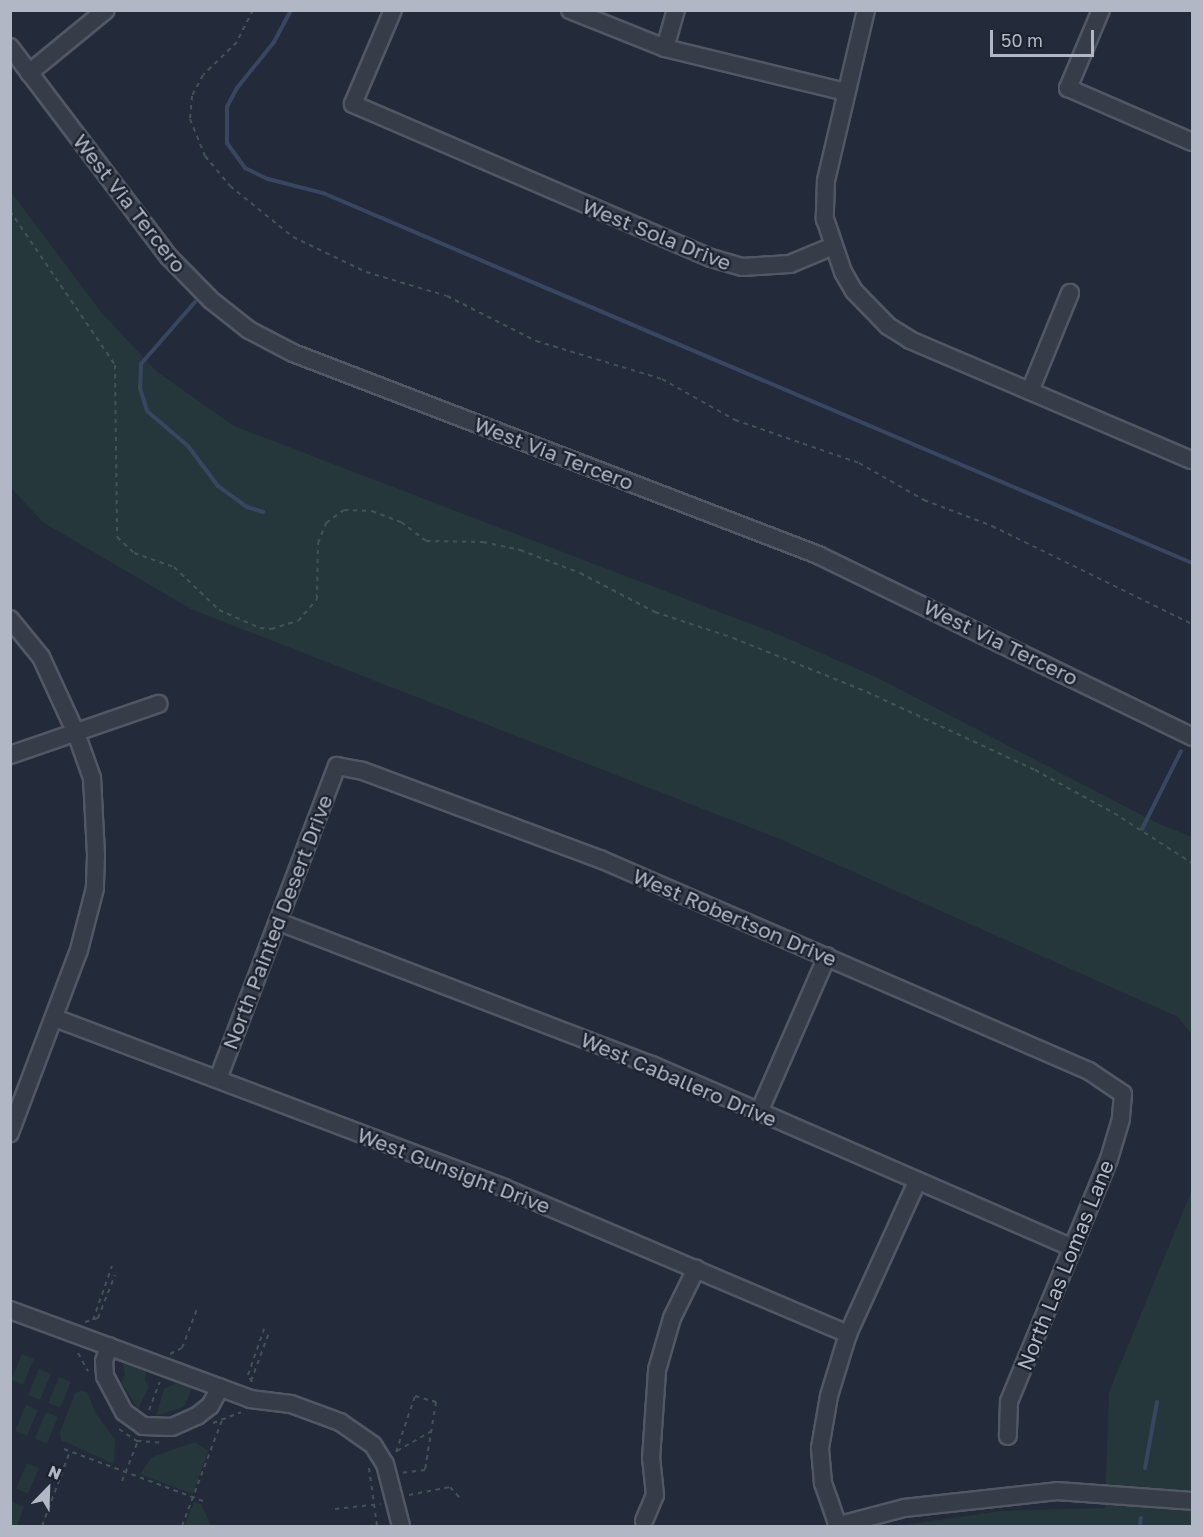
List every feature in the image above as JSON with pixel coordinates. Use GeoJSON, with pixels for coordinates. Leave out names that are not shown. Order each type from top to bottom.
{"type":"FeatureCollection","features":[{"type":"Feature","properties":{"kind":"street"},"geometry":{"type":"LineString","coordinates":[[29,73],[106,10]]}},
{"type":"Feature","properties":{"kind":"street","name":"West Sola Drive"},"geometry":{"type":"LineString","coordinates":[[393,10],[354,104],[711,258],[742,267],[790,264],[833,246]]}},
{"type":"Feature","properties":{"kind":"street"},"geometry":{"type":"LineString","coordinates":[[570,10],[665,48],[846,92]]}},
{"type":"Feature","properties":{"kind":"street"},"geometry":{"type":"LineString","coordinates":[[665,48],[676,10]]}},
{"type":"Feature","properties":{"kind":"street"},"geometry":{"type":"LineString","coordinates":[[866,10],[826,181],[825,219],[833,246],[854,291],[888,326],[910,340],[1192,460]]}},
{"type":"Feature","properties":{"kind":"street"},"geometry":{"type":"LineString","coordinates":[[1101,10],[1068,88],[1192,142]]}},
{"type":"Feature","properties":{"kind":"street","name":"West Via Tercero"},"geometry":{"type":"LineString","coordinates":[[10,47],[169,257],[211,300],[249,330],[292,353],[818,555],[1192,737]]}},
{"type":"Feature","properties":{"kind":"street"},"geometry":{"type":"LineString","coordinates":[[1030,391],[1070,293]]}},
{"type":"Feature","properties":{"kind":"street"},"geometry":{"type":"LineString","coordinates":[[10,619],[41,657],[76,733],[92,778],[95,888],[55,1018],[10,1133]]}},
{"type":"Feature","properties":{"kind":"street"},"geometry":{"type":"LineString","coordinates":[[10,755],[158,704]]}},
{"type":"Feature","properties":{"kind":"street","name":"North Painted Desert Drive"},"geometry":{"type":"LineString","coordinates":[[218,1079],[337,765]]}},
{"type":"Feature","properties":{"kind":"street","name":"West Robertson Drive"},"geometry":{"type":"LineString","coordinates":[[337,765],[363,771],[600,859],[1089,1071],[1123,1094]]}},
{"type":"Feature","properties":{"kind":"street","name":"West Caballero Drive"},"geometry":{"type":"LineString","coordinates":[[279,922],[652,1065],[1073,1248]]}},
{"type":"Feature","properties":{"kind":"street"},"geometry":{"type":"LineString","coordinates":[[759,1112],[827,956]]}},
{"type":"Feature","properties":{"kind":"street","name":"West Gunsight Drive"},"geometry":{"type":"LineString","coordinates":[[55,1018],[504,1188],[848,1334]]}},
{"type":"Feature","properties":{"kind":"street","name":"North Las Lomas Lane"},"geometry":{"type":"LineString","coordinates":[[1008,1436],[1009,1402],[1109,1159],[1121,1119],[1123,1094]]}},
{"type":"Feature","properties":{"kind":"street"},"geometry":{"type":"LineString","coordinates":[[917,1182],[848,1334],[829,1396],[820,1448],[823,1483],[837,1526],[926,1504],[1057,1491],[1192,1501]]}},
{"type":"Feature","properties":{"kind":"street"},"geometry":{"type":"LineString","coordinates":[[644,1521],[655,1495],[651,1459],[657,1370],[672,1318],[696,1269]]}},
{"type":"Feature","properties":{"kind":"street"},"geometry":{"type":"LineString","coordinates":[[10,1310],[250,1399],[307,1408],[360,1434],[385,1464],[401,1527]]}},
{"type":"Feature","properties":{"kind":"street"},"geometry":{"type":"LineString","coordinates":[[109,1346],[104,1360],[105,1376],[124,1412],[143,1426],[172,1427],[197,1416],[210,1406],[220,1388]]}},
{"type":"Feature","properties":{"kind":"path"},"geometry":{"type":"LineString","coordinates":[[253,10],[237,42],[203,75],[192,96],[190,119],[205,156],[230,186],[293,237],[366,272],[447,296],[536,341],[662,380],[735,420],[860,463],[924,500],[992,526],[1192,624]]}},
{"type":"Feature","properties":{"kind":"path"},"geometry":{"type":"LineString","coordinates":[[10,211],[115,365],[117,537],[134,553],[174,567],[219,610],[260,628],[271,629],[298,621],[316,599],[318,543],[326,522],[344,510],[372,511],[401,522],[426,541],[483,542],[520,550],[603,584],[655,612],[733,638],[867,692],[1035,770],[1114,813],[1192,863]]}},
{"type":"Feature","properties":{"kind":"path"},"geometry":{"type":"LineString","coordinates":[[93,1320],[112,1266]]}},
{"type":"Feature","properties":{"kind":"path"},"geometry":{"type":"LineString","coordinates":[[122,1481],[171,1350],[182,1348],[197,1309]]}},
{"type":"Feature","properties":{"kind":"path"},"geometry":{"type":"LineString","coordinates":[[251,1381],[270,1330]]}},
{"type":"Feature","properties":{"kind":"path"},"geometry":{"type":"LineString","coordinates":[[396,1452],[415,1396],[436,1402],[424,1470],[401,1473],[399,1467]]}},
{"type":"Feature","properties":{"kind":"path"},"geometry":{"type":"LineString","coordinates":[[182,1527],[222,1420]]}},
{"type":"Feature","properties":{"kind":"path"},"geometry":{"type":"LineString","coordinates":[[64,1449],[206,1502]]}},
{"type":"Feature","properties":{"kind":"path"},"geometry":{"type":"LineString","coordinates":[[42,1527],[70,1451]]}},
{"type":"Feature","properties":{"kind":"path"},"geometry":{"type":"LineString","coordinates":[[392,1454],[396,1462]]}},
{"type":"Feature","properties":{"kind":"shaded area"},"geometry":{"type":"Polygon","coordinates":[[[11,192],[101,312],[156,371],[234,426],[782,636],[878,678],[1157,823],[1192,837],[1192,1035],[1178,1017],[780,839],[191,609],[44,523],[11,488],[11,192]]]}},
{"type":"Feature","properties":{"kind":"shaded area"},"geometry":{"type":"Polygon","coordinates":[[[1192,1190],[1192,1526],[897,1526],[1002,1511],[1105,1508],[1109,1392],[1192,1190]]]}},
{"type":"Feature","properties":{"kind":"shaded area"},"geometry":{"type":"Polygon","coordinates":[[[22,1354],[34,1359],[23,1385],[11,1380],[22,1354]]]}},
{"type":"Feature","properties":{"kind":"shaded area"},"geometry":{"type":"Polygon","coordinates":[[[123,1363],[146,1372],[145,1381],[149,1387],[138,1409],[121,1382],[125,1375],[123,1363]]]}},
{"type":"Feature","properties":{"kind":"shaded area"},"geometry":{"type":"Polygon","coordinates":[[[39,1369],[51,1374],[40,1400],[28,1395],[39,1369]]]}},
{"type":"Feature","properties":{"kind":"shaded area"},"geometry":{"type":"Polygon","coordinates":[[[59,1377],[71,1382],[60,1408],[48,1403],[59,1377]]]}},
{"type":"Feature","properties":{"kind":"shaded area"},"geometry":{"type":"Polygon","coordinates":[[[176,1383],[192,1388],[184,1407],[156,1416],[164,1389],[176,1383]]]}},
{"type":"Feature","properties":{"kind":"shaded area"},"geometry":{"type":"Polygon","coordinates":[[[87,1392],[96,1414],[115,1439],[114,1464],[61,1440],[60,1432],[75,1393],[87,1392]]]}},
{"type":"Feature","properties":{"kind":"shaded area"},"geometry":{"type":"Polygon","coordinates":[[[26,1405],[38,1410],[27,1436],[15,1431],[26,1405]]]}},
{"type":"Feature","properties":{"kind":"shaded area"},"geometry":{"type":"Polygon","coordinates":[[[46,1412],[58,1417],[47,1444],[35,1439],[46,1412]]]}},
{"type":"Feature","properties":{"kind":"shaded area"},"geometry":{"type":"Polygon","coordinates":[[[195,1442],[208,1451],[193,1494],[140,1474],[152,1457],[195,1442]]]}},
{"type":"Feature","properties":{"kind":"shaded area"},"geometry":{"type":"Polygon","coordinates":[[[27,1463],[39,1468],[28,1494],[16,1489],[27,1463]]]}},
{"type":"Feature","properties":{"kind":"shaded area"},"geometry":{"type":"Polygon","coordinates":[[[12,1502],[24,1507],[17,1526],[11,1526],[12,1502]]]}},
{"type":"Feature","properties":{"kind":"shaded area"},"geometry":{"type":"Polygon","coordinates":[[[194,1502],[201,1504],[211,1526],[185,1526],[194,1502]]]}},
{"type":"Feature","properties":{"kind":"waterway"},"geometry":{"type":"LineString","coordinates":[[291,10],[274,42],[237,88],[227,107],[227,143],[245,168],[268,179],[323,193],[1192,563]]}},
{"type":"Feature","properties":{"kind":"waterway"},"geometry":{"type":"LineString","coordinates":[[195,302],[141,364],[140,388],[147,411],[188,446],[218,486],[247,507],[263,512]]}},
{"type":"Feature","properties":{"kind":"waterway"},"geometry":{"type":"LineString","coordinates":[[1142,829],[1181,751]]}},
{"type":"Feature","properties":{"kind":"waterway"},"geometry":{"type":"LineString","coordinates":[[1145,1468],[1157,1402]]}},
{"type":"Feature","properties":{"kind":"waterway"},"geometry":{"type":"LineString","coordinates":[[1140,1526],[1141,1518]]}}]}
